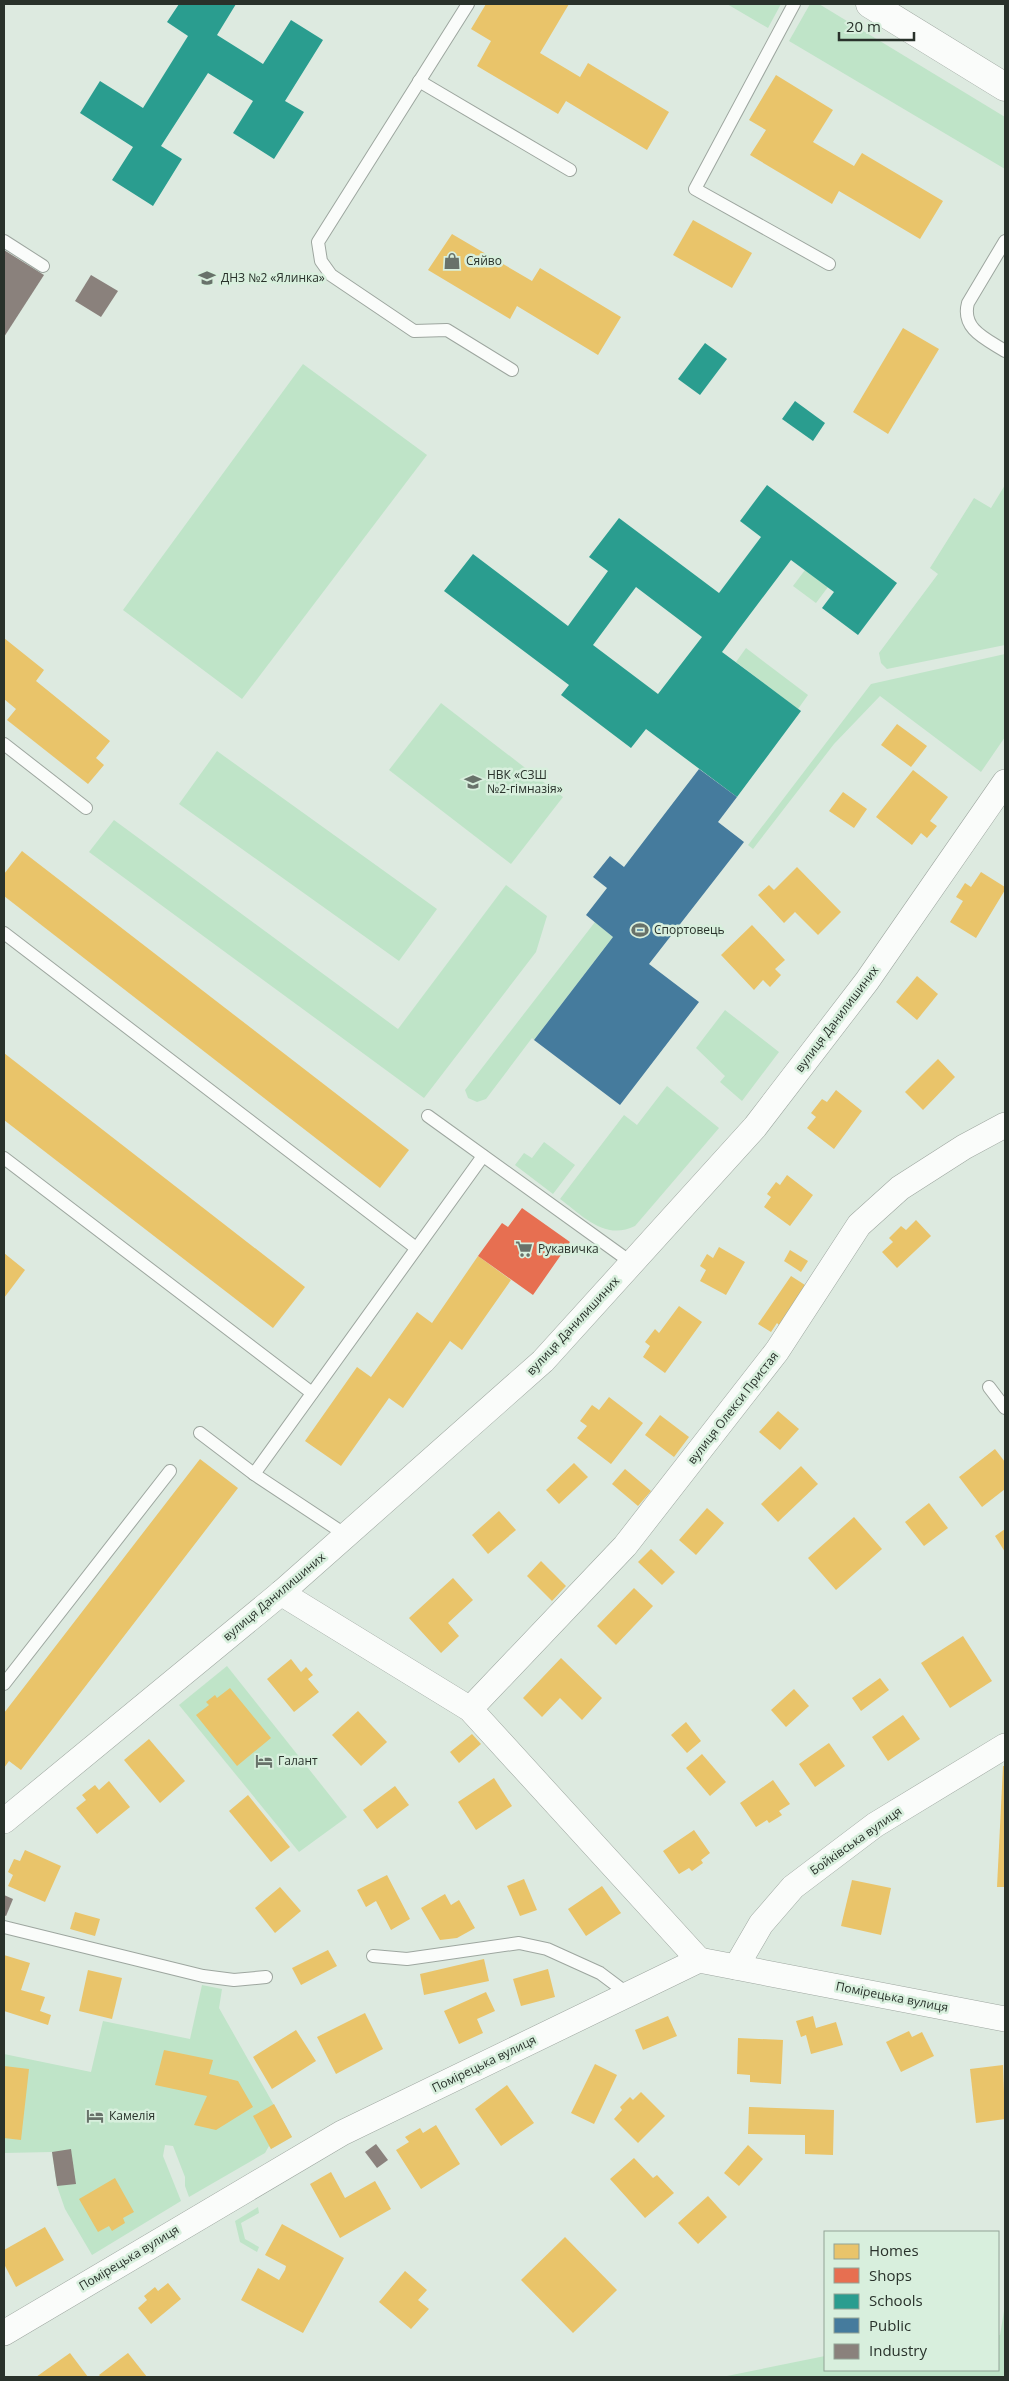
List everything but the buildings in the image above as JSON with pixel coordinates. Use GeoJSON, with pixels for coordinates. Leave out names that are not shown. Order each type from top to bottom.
{"type":"FeatureCollection","features":[{"type":"Feature","properties":{"kind":"street"},"geometry":{"type":"LineString","coordinates":[[870,4],[1005,87]]}},
{"type":"Feature","properties":{"kind":"street","name":"вулиця Данилишиних"},"geometry":{"type":"LineString","coordinates":[[4,1821],[281,1593],[543,1361],[755,1127],[867,981],[1005,782]]}},
{"type":"Feature","properties":{"kind":"street","name":"вулиця Олекси Пристая"},"geometry":{"type":"LineString","coordinates":[[470,1709],[626,1546],[777,1351],[859,1225],[900,1188],[964,1147],[1005,1125]]}},
{"type":"Feature","properties":{"kind":"street"},"geometry":{"type":"LineString","coordinates":[[281,1593],[470,1709],[698,1960]]}},
{"type":"Feature","properties":{"kind":"street","name":"Бойківська вулиця"},"geometry":{"type":"LineString","coordinates":[[736,1967],[761,1924],[793,1887],[875,1825],[1005,1746]]}},
{"type":"Feature","properties":{"kind":"street","name":"Помірецька вулиця"},"geometry":{"type":"LineString","coordinates":[[4,2333],[342,2133],[698,1960],[1005,2019]]}},
{"type":"Feature","properties":{"kind":"lane"},"geometry":{"type":"LineString","coordinates":[[467,4],[318,242],[322,261],[331,275],[414,330],[447,330],[512,370]]}},
{"type":"Feature","properties":{"kind":"lane"},"geometry":{"type":"LineString","coordinates":[[794,4],[695,189],[829,264]]}},
{"type":"Feature","properties":{"kind":"lane"},"geometry":{"type":"LineString","coordinates":[[419,82],[570,170]]}},
{"type":"Feature","properties":{"kind":"lane"},"geometry":{"type":"LineString","coordinates":[[1005,241],[968,303],[966,310],[970,326],[1005,351]]}},
{"type":"Feature","properties":{"kind":"lane"},"geometry":{"type":"LineString","coordinates":[[4,242],[43,266]]}},
{"type":"Feature","properties":{"kind":"lane"},"geometry":{"type":"LineString","coordinates":[[4,744],[86,808]]}},
{"type":"Feature","properties":{"kind":"lane"},"geometry":{"type":"LineString","coordinates":[[4,933],[416,1248]]}},
{"type":"Feature","properties":{"kind":"lane"},"geometry":{"type":"LineString","coordinates":[[428,1116],[632,1263]]}},
{"type":"Feature","properties":{"kind":"lane"},"geometry":{"type":"LineString","coordinates":[[254,1474],[483,1156]]}},
{"type":"Feature","properties":{"kind":"lane"},"geometry":{"type":"LineString","coordinates":[[4,1158],[312,1393]]}},
{"type":"Feature","properties":{"kind":"lane"},"geometry":{"type":"LineString","coordinates":[[989,1387],[1005,1408]]}},
{"type":"Feature","properties":{"kind":"lane"},"geometry":{"type":"LineString","coordinates":[[200,1433],[254,1474],[346,1535]]}},
{"type":"Feature","properties":{"kind":"lane"},"geometry":{"type":"LineString","coordinates":[[4,1684],[170,1471]]}},
{"type":"Feature","properties":{"kind":"lane"},"geometry":{"type":"LineString","coordinates":[[4,1927],[203,1976],[234,1980],[266,1977]]}},
{"type":"Feature","properties":{"kind":"lane"},"geometry":{"type":"LineString","coordinates":[[373,1956],[407,1959],[519,1943],[547,1949],[600,1973],[628,1994]]}},
{"type":"Feature","properties":{"kind":"green space"},"geometry":{"type":"Polygon","coordinates":[[[727,4],[781,4],[768,28],[727,4]]]}},
{"type":"Feature","properties":{"kind":"green space"},"geometry":{"type":"Polygon","coordinates":[[[810,4],[819,4],[1005,117],[1005,169],[789,41],[810,4]]]}},
{"type":"Feature","properties":{"kind":"green space"},"geometry":{"type":"Polygon","coordinates":[[[303,364],[427,455],[242,699],[123,610],[303,364]]]}},
{"type":"Feature","properties":{"kind":"green space"},"geometry":{"type":"Polygon","coordinates":[[[1005,485],[1005,645],[887,669],[881,663],[879,653],[938,574],[930,568],[974,498],[991,508],[1005,485]]]}},
{"type":"Feature","properties":{"kind":"green space"},"geometry":{"type":"Polygon","coordinates":[[[805,570],[828,587],[816,603],[793,586],[805,570]]]}},
{"type":"Feature","properties":{"kind":"green space"},"geometry":{"type":"Polygon","coordinates":[[[746,648],[808,695],[798,709],[736,662],[746,648]]]}},
{"type":"Feature","properties":{"kind":"green space"},"geometry":{"type":"Polygon","coordinates":[[[1005,654],[1005,737],[981,772],[880,696],[834,744],[753,849],[748,845],[871,684],[1005,654]]]}},
{"type":"Feature","properties":{"kind":"green space"},"geometry":{"type":"Polygon","coordinates":[[[441,703],[563,797],[511,864],[389,770],[441,703]]]}},
{"type":"Feature","properties":{"kind":"green space"},"geometry":{"type":"Polygon","coordinates":[[[217,751],[437,909],[399,961],[179,804],[217,751]]]}},
{"type":"Feature","properties":{"kind":"green space"},"geometry":{"type":"Polygon","coordinates":[[[114,820],[398,1029],[506,885],[547,916],[536,952],[424,1098],[89,852],[114,820]]]}},
{"type":"Feature","properties":{"kind":"green space"},"geometry":{"type":"Polygon","coordinates":[[[595,922],[613,937],[486,1099],[477,1102],[468,1098],[465,1090],[595,922]]]}},
{"type":"Feature","properties":{"kind":"green space"},"geometry":{"type":"Polygon","coordinates":[[[725,1010],[779,1052],[742,1101],[720,1082],[725,1076],[696,1048],[725,1010]]]}},
{"type":"Feature","properties":{"kind":"green space"},"geometry":{"type":"Polygon","coordinates":[[[667,1086],[719,1128],[635,1226],[624,1230],[604,1229],[586,1219],[560,1199],[624,1115],[637,1125],[667,1086]]]}},
{"type":"Feature","properties":{"kind":"green space"},"geometry":{"type":"Polygon","coordinates":[[[544,1142],[575,1165],[553,1194],[515,1165],[524,1153],[532,1158],[544,1142]]]}},
{"type":"Feature","properties":{"kind":"green space","name":"Галант"},"geometry":{"type":"Polygon","coordinates":[[[227,1666],[347,1817],[299,1852],[179,1705],[227,1666]]]}},
{"type":"Feature","properties":{"kind":"green space"},"geometry":{"type":"Polygon","coordinates":[[[202,1985],[222,1989],[219,2008],[292,2137],[271,2149],[269,2146],[265,2153],[189,2197],[185,2186],[185,2177],[173,2146],[165,2145],[163,2156],[181,2201],[92,2255],[65,2209],[57,2186],[52,2152],[4,2153],[4,2054],[91,2072],[103,2021],[190,2039],[202,1985]]]}},
{"type":"Feature","properties":{"kind":"green space"},"geometry":{"type":"Polygon","coordinates":[[[258,2207],[259,2213],[241,2223],[245,2239],[259,2247],[257,2252],[240,2242],[235,2221],[258,2207]]]}},
{"type":"Feature","properties":{"kind":"green space"},"geometry":{"type":"Polygon","coordinates":[[[1005,2305],[1005,2377],[722,2377],[824,2356],[824,2371],[999,2371],[1000,2335],[1005,2305]]]}},
{"type":"Feature","properties":{"kind":"place","name":"Сяйво"},"geometry":{"type":"Point","coordinates":[452,261]}},
{"type":"Feature","properties":{"kind":"place","name":"ДНЗ №2 «Ялинка»"},"geometry":{"type":"Point","coordinates":[207,278]}},
{"type":"Feature","properties":{"kind":"place","name":"НВК «СЗШ №2-гімназія»"},"geometry":{"type":"Point","coordinates":[473,782]}},
{"type":"Feature","properties":{"kind":"place","name":"Спортовець"},"geometry":{"type":"Point","coordinates":[640,930]}},
{"type":"Feature","properties":{"kind":"place","name":"Рукавичка"},"geometry":{"type":"Point","coordinates":[524,1249]}},
{"type":"Feature","properties":{"kind":"place","name":"Галант"},"geometry":{"type":"Point","coordinates":[264,1761]}},
{"type":"Feature","properties":{"kind":"place","name":"Камелія"},"geometry":{"type":"Point","coordinates":[95,2116]}}]}
